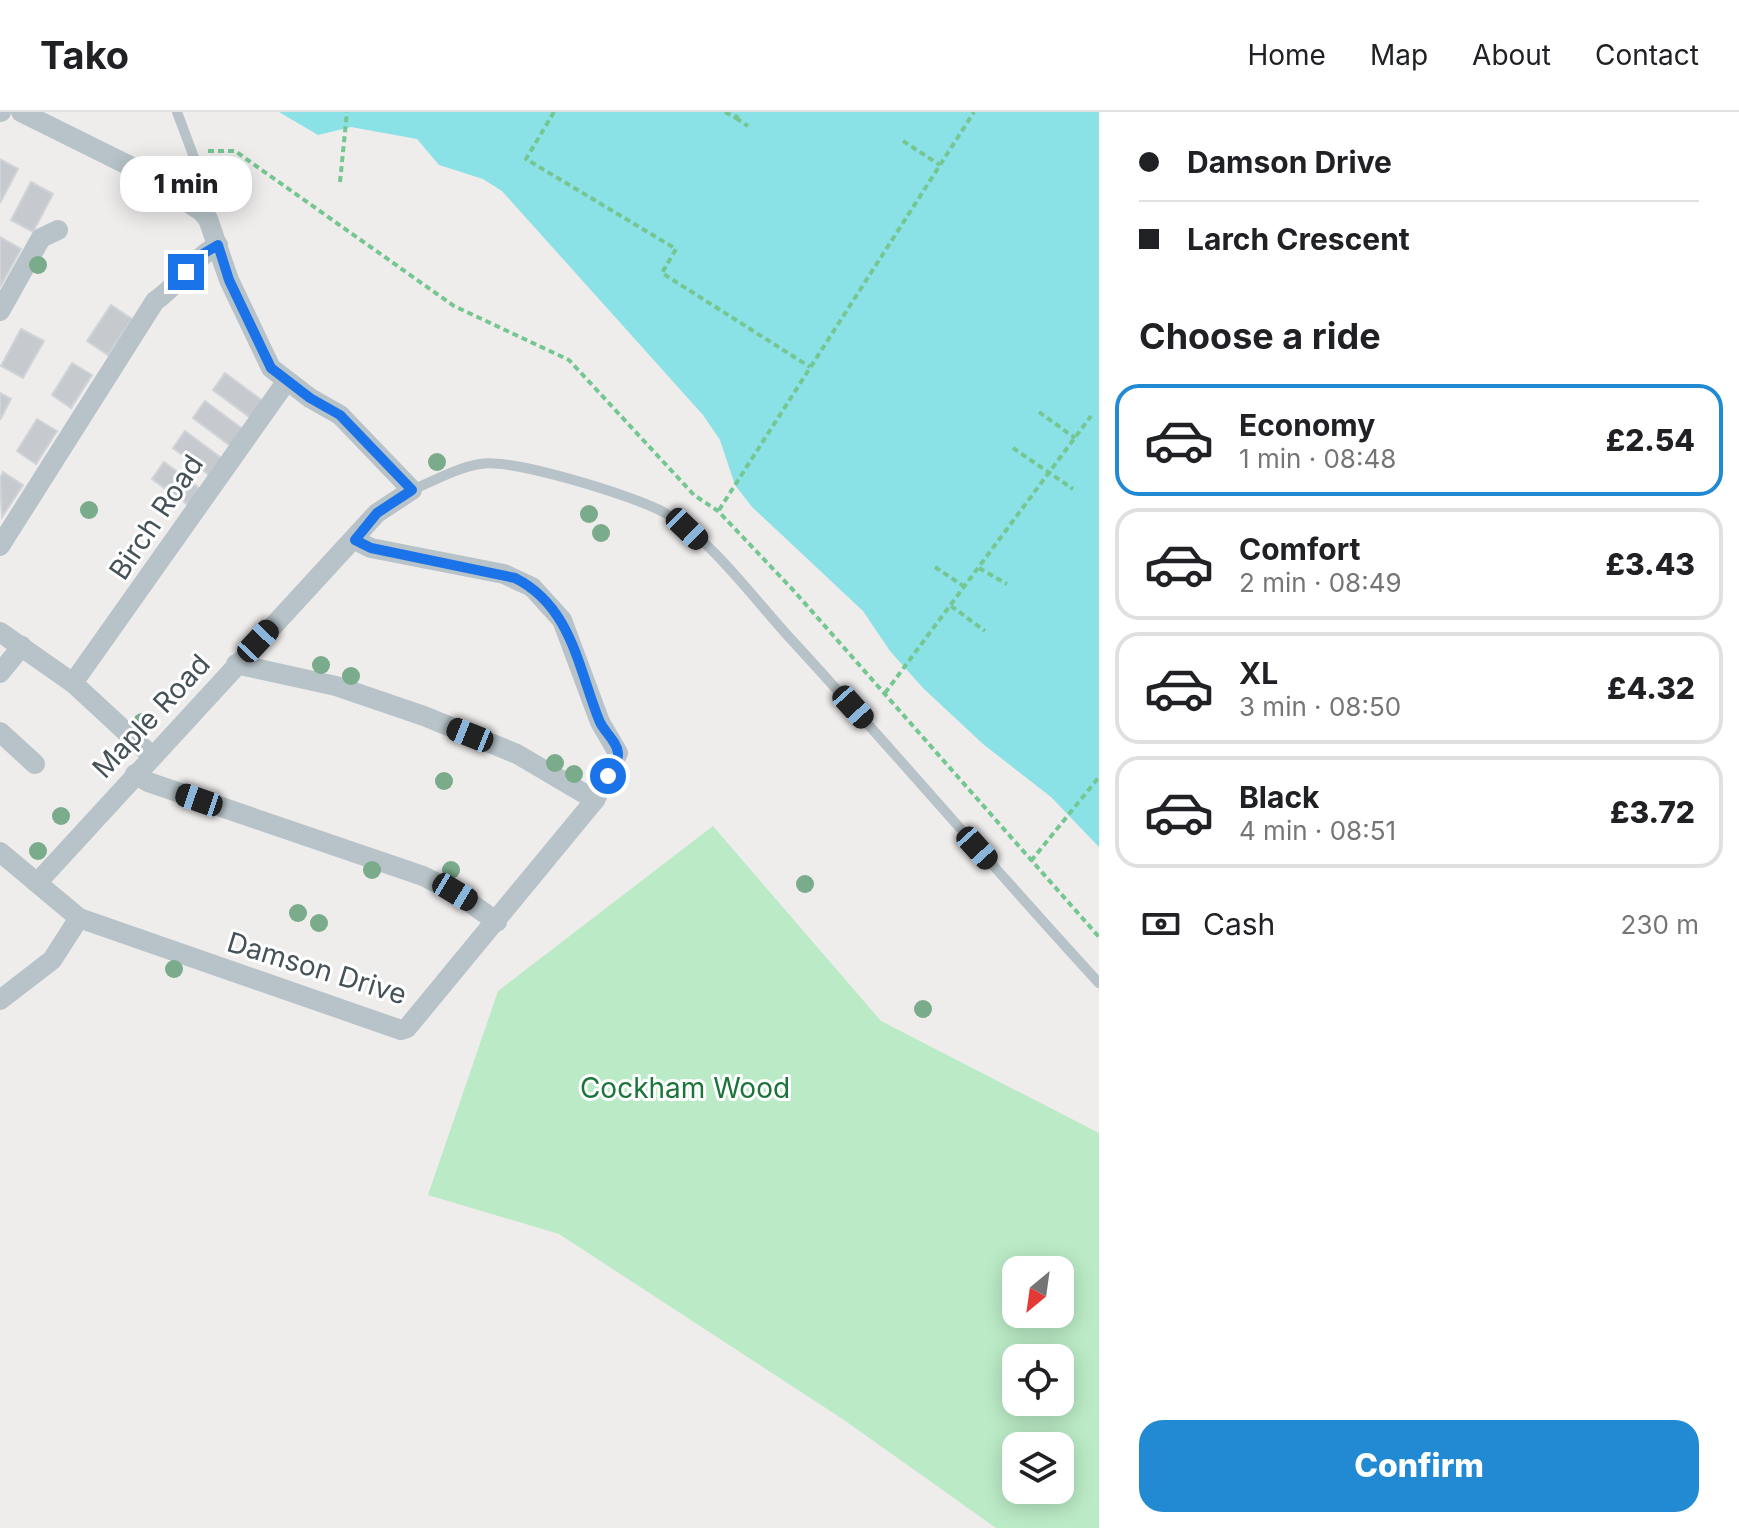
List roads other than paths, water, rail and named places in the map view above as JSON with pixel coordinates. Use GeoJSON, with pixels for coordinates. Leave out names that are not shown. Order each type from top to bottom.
{"type":"FeatureCollection","features":[{"type":"Feature","properties":{"kind":"street"},"geometry":{"type":"LineString","coordinates":[[21,112],[136,169],[201,211],[264,358],[286,382],[340,415],[412,490]]}},
{"type":"Feature","properties":{"kind":"street"},"geometry":{"type":"LineString","coordinates":[[0,311],[41,238],[58,230]]}},
{"type":"Feature","properties":{"kind":"street"},"geometry":{"type":"LineString","coordinates":[[0,546],[154,296],[170,290],[201,255],[218,245]]}},
{"type":"Feature","properties":{"kind":"street","name":"Birch Road"},"geometry":{"type":"LineString","coordinates":[[73,683],[286,382]]}},
{"type":"Feature","properties":{"kind":"street","name":"Maple Road"},"geometry":{"type":"LineString","coordinates":[[37,883],[377,513],[412,490]]}},
{"type":"Feature","properties":{"kind":"street","name":"Damson Drive"},"geometry":{"type":"LineString","coordinates":[[0,852],[79,918],[401,1030],[412,1023],[595,800],[618,753],[600,722],[565,626],[556,611],[532,587],[515,578],[371,548],[355,540]]}},
{"type":"Feature","properties":{"kind":"street"},"geometry":{"type":"LineString","coordinates":[[0,632],[73,683],[152,756]]}},
{"type":"Feature","properties":{"kind":"street"},"geometry":{"type":"LineString","coordinates":[[0,673],[22,646]]}},
{"type":"Feature","properties":{"kind":"street"},"geometry":{"type":"LineString","coordinates":[[236,664],[336,686],[424,716],[517,754],[595,800]]}},
{"type":"Feature","properties":{"kind":"street"},"geometry":{"type":"LineString","coordinates":[[0,732],[35,764]]}},
{"type":"Feature","properties":{"kind":"street"},"geometry":{"type":"LineString","coordinates":[[135,774],[148,782],[423,876],[463,896],[497,922]]}},
{"type":"Feature","properties":{"kind":"street"},"geometry":{"type":"LineString","coordinates":[[0,1000],[52,960],[79,918]]}},
{"type":"Feature","properties":{"kind":"lane"},"geometry":{"type":"LineString","coordinates":[[177,112],[207,192],[201,211]]}},
{"type":"Feature","properties":{"kind":"lane"},"geometry":{"type":"LineString","coordinates":[[412,490],[465,468],[491,463],[520,467],[624,496],[676,519],[710,550],[1099,983]]}},
{"type":"Feature","properties":{"kind":"water"},"geometry":{"type":"Polygon","coordinates":[[[279,112],[1099,112],[1099,847],[1051,797],[983,744],[923,688],[890,651],[863,611],[752,507],[735,485],[720,440],[703,415],[502,191],[483,179],[439,165],[417,139],[351,127],[318,135],[279,112]]]}},
{"type":"Feature","properties":{"kind":"park label","name":"Cockham Wood"},"geometry":{"type":"Point","coordinates":[685,1088]}}]}
